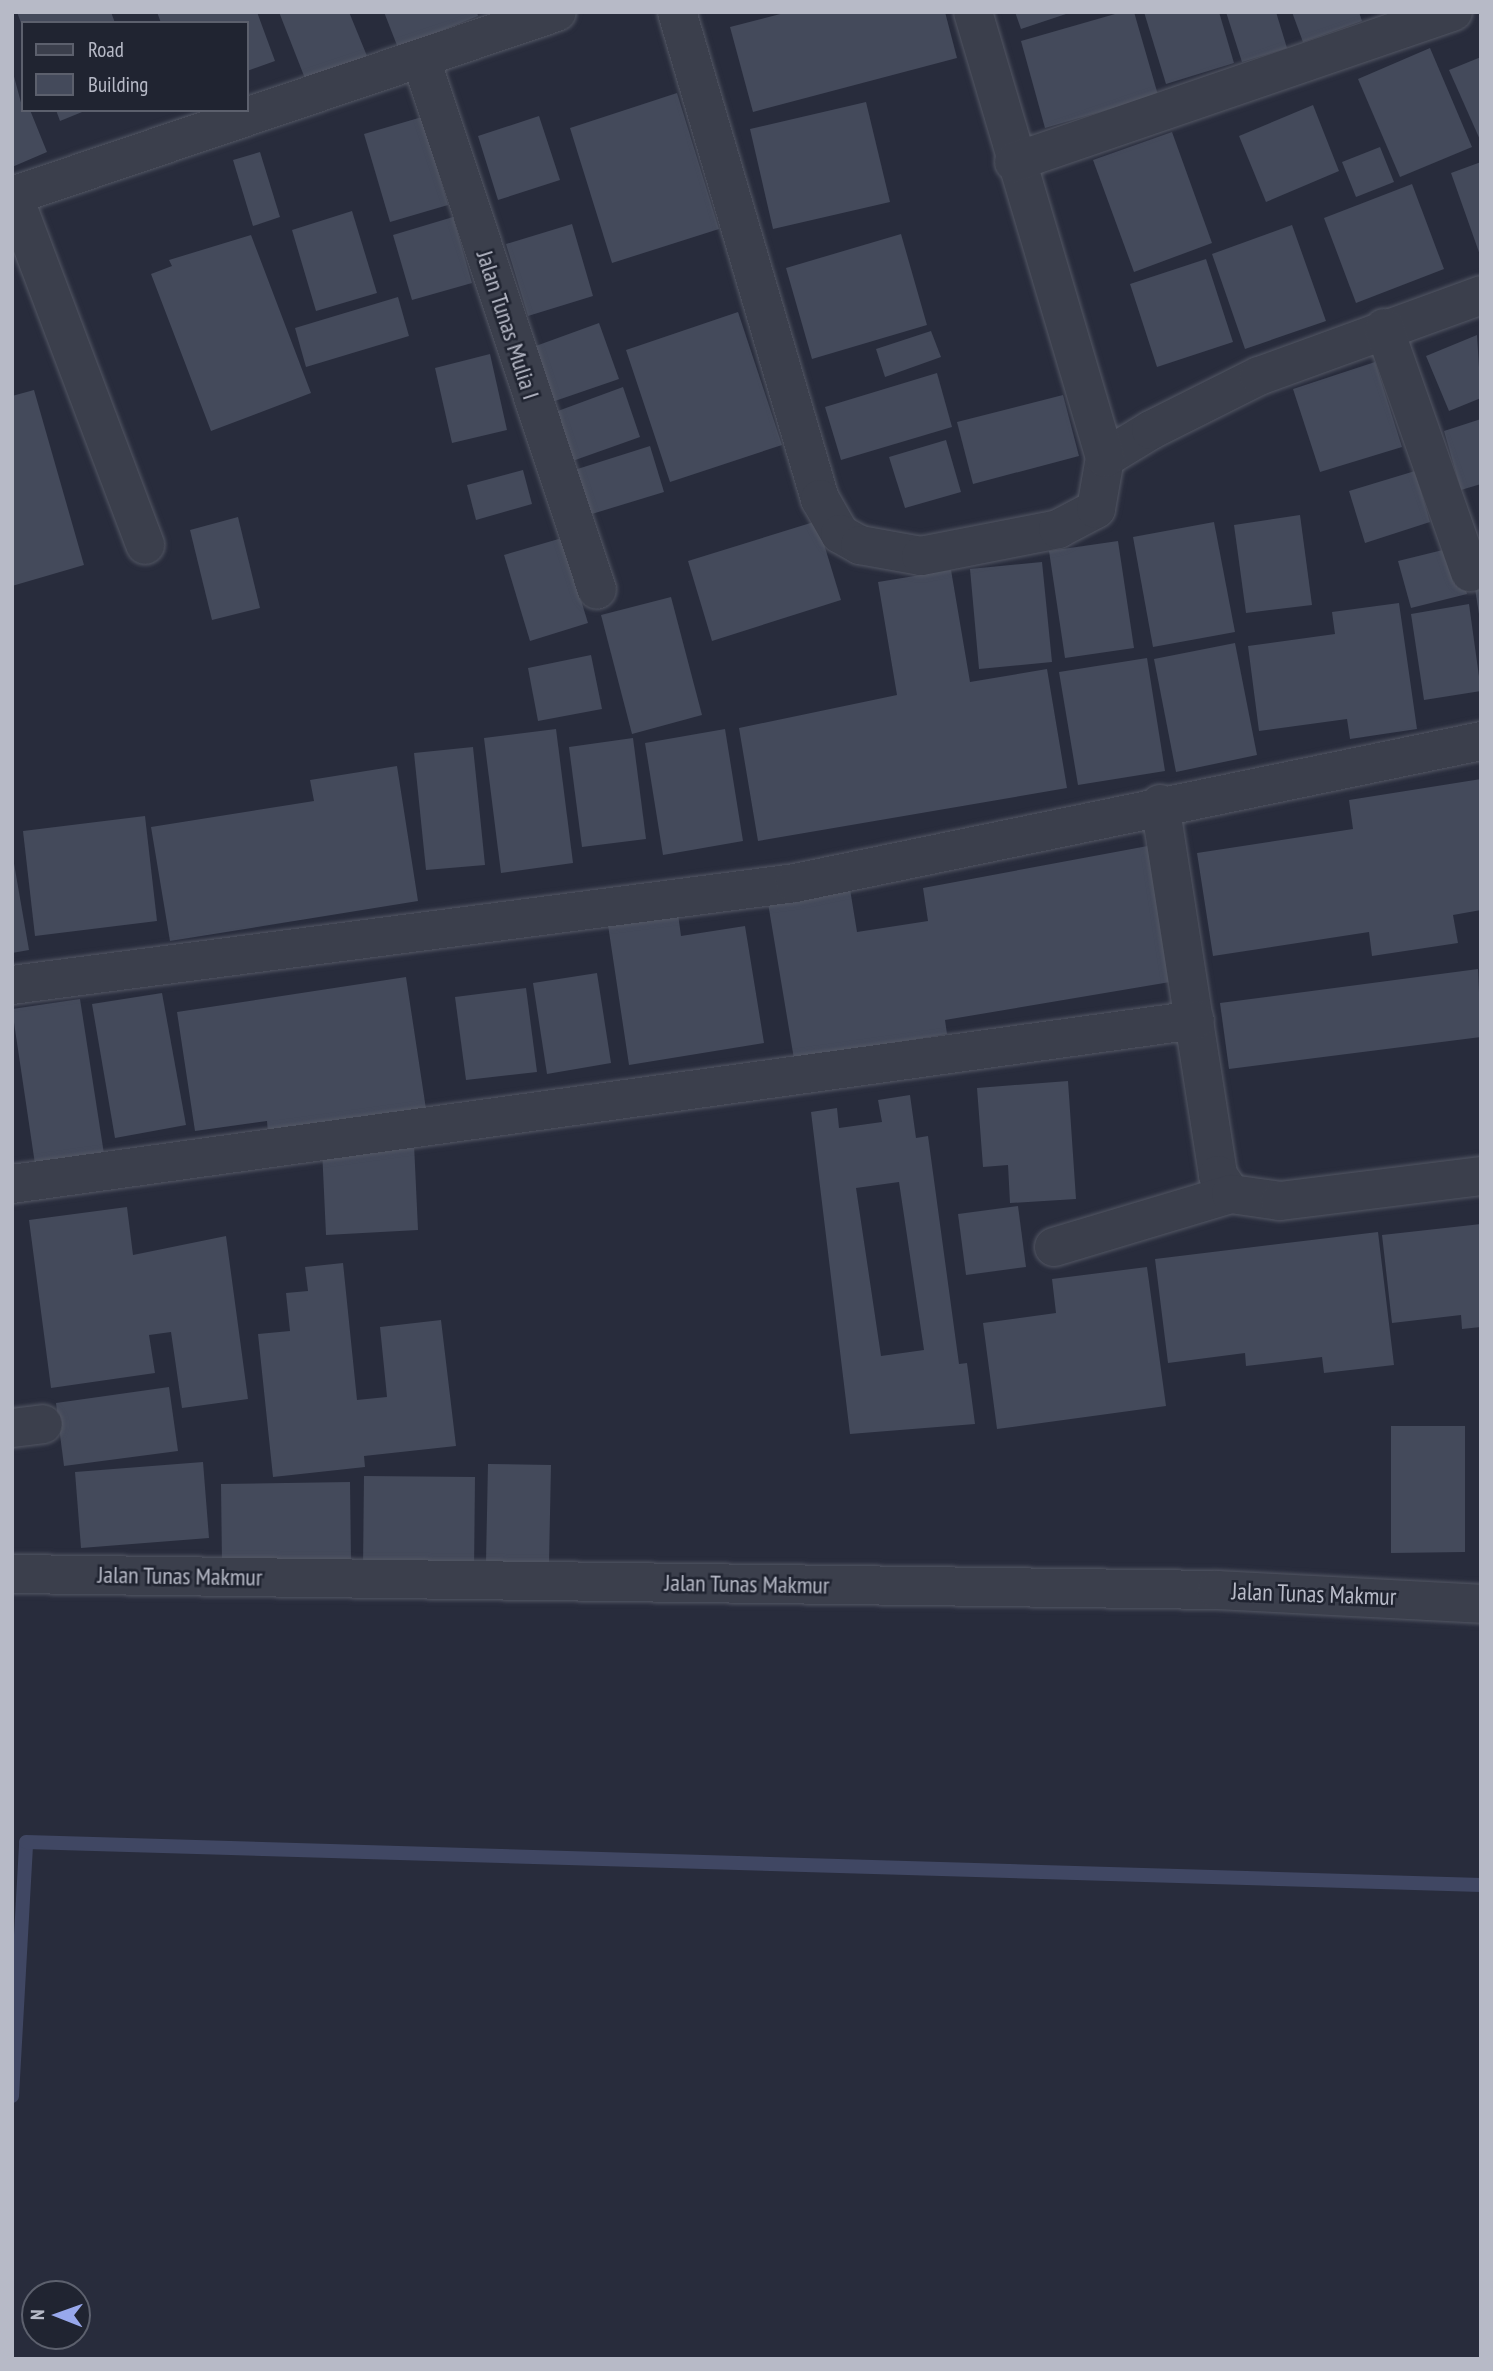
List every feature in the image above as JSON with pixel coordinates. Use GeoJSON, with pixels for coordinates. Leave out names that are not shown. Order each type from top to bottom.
{"type":"FeatureCollection","features":[{"type":"Feature","properties":{"kind":"street"},"geometry":{"type":"LineString","coordinates":[[145,545],[13,196],[556,12]]}},
{"type":"Feature","properties":{"kind":"street"},"geometry":{"type":"LineString","coordinates":[[677,12],[820,499],[840,534],[888,555],[921,556],[1030,538],[1096,509],[1105,458],[1014,162],[973,12]]}},
{"type":"Feature","properties":{"kind":"street"},"geometry":{"type":"LineString","coordinates":[[1014,162],[1453,12]]}},
{"type":"Feature","properties":{"kind":"street","name":"Jalan Tunas Mulia I"},"geometry":{"type":"LineString","coordinates":[[421,59],[597,590]]}},
{"type":"Feature","properties":{"kind":"street"},"geometry":{"type":"LineString","coordinates":[[1105,458],[1259,376],[1384,328],[1481,295]]}},
{"type":"Feature","properties":{"kind":"street"},"geometry":{"type":"LineString","coordinates":[[1384,328],[1470,572]]}},
{"type":"Feature","properties":{"kind":"street"},"geometry":{"type":"LineString","coordinates":[[12,985],[795,883],[1160,804],[1481,741]]}},
{"type":"Feature","properties":{"kind":"street"},"geometry":{"type":"LineString","coordinates":[[1160,804],[1218,1175],[1231,1194]]}},
{"type":"Feature","properties":{"kind":"street"},"geometry":{"type":"LineString","coordinates":[[12,1184],[1195,1020]]}},
{"type":"Feature","properties":{"kind":"street"},"geometry":{"type":"LineString","coordinates":[[1054,1247],[1231,1194],[1280,1201],[1481,1175]]}},
{"type":"Feature","properties":{"kind":"street","name":"Jalan Tunas Makmur"},"geometry":{"type":"LineString","coordinates":[[12,1574],[1217,1590],[1481,1604]]}},
{"type":"Feature","properties":{"kind":"building"},"geometry":{"type":"Polygon","coordinates":[[[17,12],[111,12],[114,21],[21,21],[17,12]]]}},
{"type":"Feature","properties":{"kind":"building"},"geometry":{"type":"Polygon","coordinates":[[[157,12],[257,12],[275,61],[248,71],[248,21],[160,21],[157,12]]]}},
{"type":"Feature","properties":{"kind":"building"},"geometry":{"type":"Polygon","coordinates":[[[279,12],[349,12],[367,56],[306,81],[279,12]]]}},
{"type":"Feature","properties":{"kind":"building"},"geometry":{"type":"Polygon","coordinates":[[[384,12],[477,12],[478,16],[398,48],[384,12]]]}},
{"type":"Feature","properties":{"kind":"building"},"geometry":{"type":"Polygon","coordinates":[[[788,12],[945,12],[957,58],[753,112],[730,27],[788,12]]]}},
{"type":"Feature","properties":{"kind":"building"},"geometry":{"type":"Polygon","coordinates":[[[1015,12],[1069,12],[1069,13],[1021,29],[1015,12]]]}},
{"type":"Feature","properties":{"kind":"building"},"geometry":{"type":"Polygon","coordinates":[[[1122,12],[1134,12],[1158,95],[1045,128],[1021,41],[1122,12]]]}},
{"type":"Feature","properties":{"kind":"building"},"geometry":{"type":"Polygon","coordinates":[[[1144,12],[1219,12],[1234,63],[1166,84],[1144,12]]]}},
{"type":"Feature","properties":{"kind":"building"},"geometry":{"type":"Polygon","coordinates":[[[1226,12],[1276,12],[1287,48],[1242,62],[1226,12]]]}},
{"type":"Feature","properties":{"kind":"building"},"geometry":{"type":"Polygon","coordinates":[[[1292,12],[1359,12],[1362,21],[1303,42],[1292,12]]]}},
{"type":"Feature","properties":{"kind":"building"},"geometry":{"type":"Polygon","coordinates":[[[1430,48],[1472,147],[1400,177],[1358,79],[1430,48]]]}},
{"type":"Feature","properties":{"kind":"building"},"geometry":{"type":"Polygon","coordinates":[[[1481,57],[1481,142],[1449,70],[1481,57]]]}},
{"type":"Feature","properties":{"kind":"building"},"geometry":{"type":"Polygon","coordinates":[[[12,69],[21,112],[31,112],[47,152],[12,167],[12,69]]]}},
{"type":"Feature","properties":{"kind":"building"},"geometry":{"type":"Polygon","coordinates":[[[677,93],[719,229],[612,263],[570,128],[677,93]]]}},
{"type":"Feature","properties":{"kind":"building"},"geometry":{"type":"Polygon","coordinates":[[[866,102],[890,202],[773,229],[750,129],[866,102]]]}},
{"type":"Feature","properties":{"kind":"building"},"geometry":{"type":"Polygon","coordinates":[[[1313,105],[1339,171],[1266,202],[1239,136],[1313,105]]]}},
{"type":"Feature","properties":{"kind":"building"},"geometry":{"type":"Polygon","coordinates":[[[57,112],[82,112],[60,121],[57,112]]]}},
{"type":"Feature","properties":{"kind":"building"},"geometry":{"type":"Polygon","coordinates":[[[539,116],[560,180],[498,200],[478,136],[539,116]]]}},
{"type":"Feature","properties":{"kind":"building"},"geometry":{"type":"Polygon","coordinates":[[[422,117],[448,205],[390,222],[364,134],[422,117]]]}},
{"type":"Feature","properties":{"kind":"building"},"geometry":{"type":"Polygon","coordinates":[[[1172,132],[1212,243],[1134,272],[1093,160],[1172,132]]]}},
{"type":"Feature","properties":{"kind":"building"},"geometry":{"type":"Polygon","coordinates":[[[1380,147],[1394,182],[1356,197],[1342,162],[1380,147]]]}},
{"type":"Feature","properties":{"kind":"building"},"geometry":{"type":"Polygon","coordinates":[[[260,152],[280,217],[253,226],[233,160],[260,152]]]}},
{"type":"Feature","properties":{"kind":"building"},"geometry":{"type":"Polygon","coordinates":[[[1481,162],[1481,255],[1480,255],[1451,173],[1481,162]]]}},
{"type":"Feature","properties":{"kind":"building"},"geometry":{"type":"Polygon","coordinates":[[[1412,184],[1444,269],[1356,303],[1324,218],[1412,184]]]}},
{"type":"Feature","properties":{"kind":"building"},"geometry":{"type":"Polygon","coordinates":[[[352,211],[377,293],[316,311],[292,230],[352,211]]]}},
{"type":"Feature","properties":{"kind":"building"},"geometry":{"type":"Polygon","coordinates":[[[453,217],[472,283],[412,300],[393,235],[453,217]]]}},
{"type":"Feature","properties":{"kind":"building"},"geometry":{"type":"Polygon","coordinates":[[[572,224],[593,296],[528,316],[506,244],[572,224]]]}},
{"type":"Feature","properties":{"kind":"building"},"geometry":{"type":"Polygon","coordinates":[[[1292,225],[1326,321],[1245,349],[1212,254],[1292,225]]]}},
{"type":"Feature","properties":{"kind":"building"},"geometry":{"type":"Polygon","coordinates":[[[901,234],[927,325],[812,359],[786,268],[901,234]]]}},
{"type":"Feature","properties":{"kind":"building"},"geometry":{"type":"Polygon","coordinates":[[[251,235],[311,393],[211,431],[151,274],[172,266],[169,260],[251,235]]]}},
{"type":"Feature","properties":{"kind":"building"},"geometry":{"type":"Polygon","coordinates":[[[1206,259],[1233,342],[1157,367],[1130,284],[1206,259]]]}},
{"type":"Feature","properties":{"kind":"building"},"geometry":{"type":"Polygon","coordinates":[[[398,297],[409,336],[306,367],[295,328],[398,297]]]}},
{"type":"Feature","properties":{"kind":"building"},"geometry":{"type":"Polygon","coordinates":[[[738,312],[782,445],[670,482],[626,350],[738,312]]]}},
{"type":"Feature","properties":{"kind":"building"},"geometry":{"type":"Polygon","coordinates":[[[599,323],[619,379],[552,402],[533,347],[599,323]]]}},
{"type":"Feature","properties":{"kind":"building"},"geometry":{"type":"Polygon","coordinates":[[[931,331],[941,357],[885,377],[876,349],[931,331]]]}},
{"type":"Feature","properties":{"kind":"building"},"geometry":{"type":"Polygon","coordinates":[[[1477,335],[1481,398],[1449,411],[1426,356],[1477,335]]]}},
{"type":"Feature","properties":{"kind":"building"},"geometry":{"type":"Polygon","coordinates":[[[490,354],[507,430],[452,443],[435,368],[490,354]]]}},
{"type":"Feature","properties":{"kind":"building"},"geometry":{"type":"Polygon","coordinates":[[[1375,362],[1402,447],[1320,472],[1293,389],[1375,362]]]}},
{"type":"Feature","properties":{"kind":"building"},"geometry":{"type":"Polygon","coordinates":[[[937,373],[952,427],[841,460],[825,407],[937,373]]]}},
{"type":"Feature","properties":{"kind":"building"},"geometry":{"type":"Polygon","coordinates":[[[623,387],[640,437],[564,464],[547,415],[623,387]]]}},
{"type":"Feature","properties":{"kind":"building"},"geometry":{"type":"Polygon","coordinates":[[[34,390],[84,565],[12,586],[12,396],[34,390]]]}},
{"type":"Feature","properties":{"kind":"building"},"geometry":{"type":"Polygon","coordinates":[[[1063,395],[1079,456],[973,484],[957,422],[1063,395]]]}},
{"type":"Feature","properties":{"kind":"building"},"geometry":{"type":"Polygon","coordinates":[[[1481,419],[1481,484],[1461,490],[1444,431],[1481,419]]]}},
{"type":"Feature","properties":{"kind":"building"},"geometry":{"type":"Polygon","coordinates":[[[946,440],[961,492],[905,508],[889,457],[946,440]]]}},
{"type":"Feature","properties":{"kind":"building"},"geometry":{"type":"Polygon","coordinates":[[[650,446],[664,492],[582,517],[568,472],[650,446]]]}},
{"type":"Feature","properties":{"kind":"building"},"geometry":{"type":"Polygon","coordinates":[[[523,470],[532,504],[476,520],[467,485],[523,470]]]}},
{"type":"Feature","properties":{"kind":"building"},"geometry":{"type":"Polygon","coordinates":[[[1415,471],[1430,522],[1365,543],[1349,491],[1415,471]]]}},
{"type":"Feature","properties":{"kind":"building"},"geometry":{"type":"Polygon","coordinates":[[[1300,515],[1312,605],[1246,613],[1234,525],[1300,515]]]}},
{"type":"Feature","properties":{"kind":"building"},"geometry":{"type":"Polygon","coordinates":[[[238,517],[260,608],[212,620],[190,530],[238,517]]]}},
{"type":"Feature","properties":{"kind":"building"},"geometry":{"type":"Polygon","coordinates":[[[817,521],[841,600],[712,641],[688,561],[817,521]]]}},
{"type":"Feature","properties":{"kind":"building"},"geometry":{"type":"Polygon","coordinates":[[[1214,522],[1235,632],[1153,647],[1133,537],[1214,522]]]}},
{"type":"Feature","properties":{"kind":"building"},"geometry":{"type":"Polygon","coordinates":[[[562,538],[588,623],[530,641],[504,555],[562,538]]]}},
{"type":"Feature","properties":{"kind":"building"},"geometry":{"type":"Polygon","coordinates":[[[1118,541],[1134,648],[1065,658],[1049,551],[1118,541]]]}},
{"type":"Feature","properties":{"kind":"building"},"geometry":{"type":"Polygon","coordinates":[[[1455,547],[1467,594],[1411,608],[1398,561],[1455,547]]]}},
{"type":"Feature","properties":{"kind":"building"},"geometry":{"type":"Polygon","coordinates":[[[1042,562],[1052,662],[979,669],[970,569],[1042,562]]]}},
{"type":"Feature","properties":{"kind":"building"},"geometry":{"type":"Polygon","coordinates":[[[951,570],[970,682],[1047,669],[1067,788],[758,841],[739,728],[897,695],[878,582],[951,570]]]}},
{"type":"Feature","properties":{"kind":"building"},"geometry":{"type":"Polygon","coordinates":[[[1481,575],[1481,613],[1479,614],[1473,576],[1481,575]]]}},
{"type":"Feature","properties":{"kind":"building"},"geometry":{"type":"Polygon","coordinates":[[[671,597],[702,715],[632,734],[601,615],[671,597]]]}},
{"type":"Feature","properties":{"kind":"building"},"geometry":{"type":"Polygon","coordinates":[[[1399,603],[1417,729],[1350,739],[1347,719],[1259,731],[1248,646],[1335,634],[1332,612],[1399,603]]]}},
{"type":"Feature","properties":{"kind":"building"},"geometry":{"type":"Polygon","coordinates":[[[1469,604],[1481,691],[1424,700],[1411,614],[1469,604]]]}},
{"type":"Feature","properties":{"kind":"building"},"geometry":{"type":"Polygon","coordinates":[[[1235,643],[1257,755],[1176,772],[1154,659],[1235,643]]]}},
{"type":"Feature","properties":{"kind":"building"},"geometry":{"type":"Polygon","coordinates":[[[591,655],[602,709],[538,721],[528,668],[591,655]]]}},
{"type":"Feature","properties":{"kind":"building"},"geometry":{"type":"Polygon","coordinates":[[[1147,658],[1165,771],[1078,785],[1059,672],[1147,658]]]}},
{"type":"Feature","properties":{"kind":"building"},"geometry":{"type":"Polygon","coordinates":[[[556,729],[573,863],[501,873],[484,738],[556,729]]]}},
{"type":"Feature","properties":{"kind":"building"},"geometry":{"type":"Polygon","coordinates":[[[725,729],[743,841],[663,855],[645,743],[725,729]]]}},
{"type":"Feature","properties":{"kind":"building"},"geometry":{"type":"Polygon","coordinates":[[[633,738],[646,839],[582,847],[569,747],[633,738]]]}},
{"type":"Feature","properties":{"kind":"building"},"geometry":{"type":"Polygon","coordinates":[[[473,747],[485,865],[426,870],[414,753],[473,747]]]}},
{"type":"Feature","properties":{"kind":"building"},"geometry":{"type":"Polygon","coordinates":[[[397,766],[418,901],[170,941],[151,827],[314,801],[310,780],[397,766]]]}},
{"type":"Feature","properties":{"kind":"building"},"geometry":{"type":"Polygon","coordinates":[[[1481,779],[1481,910],[1453,915],[1458,943],[1372,956],[1369,932],[1213,956],[1197,853],[1353,829],[1349,800],[1481,779]]]}},
{"type":"Feature","properties":{"kind":"building"},"geometry":{"type":"Polygon","coordinates":[[[145,816],[157,921],[35,936],[23,831],[145,816]]]}},
{"type":"Feature","properties":{"kind":"building"},"geometry":{"type":"Polygon","coordinates":[[[1153,845],[1176,981],[945,1020],[947,1034],[794,1059],[768,903],[850,889],[857,932],[928,921],[923,888],[1153,845]]]}},
{"type":"Feature","properties":{"kind":"building"},"geometry":{"type":"Polygon","coordinates":[[[12,852],[29,950],[12,953],[12,852]]]}},
{"type":"Feature","properties":{"kind":"building"},"geometry":{"type":"Polygon","coordinates":[[[678,914],[681,936],[745,926],[764,1043],[629,1065],[608,925],[678,914]]]}},
{"type":"Feature","properties":{"kind":"building"},"geometry":{"type":"Polygon","coordinates":[[[1478,969],[1481,1037],[1229,1069],[1220,1003],[1478,969]]]}},
{"type":"Feature","properties":{"kind":"building"},"geometry":{"type":"Polygon","coordinates":[[[597,973],[611,1063],[547,1074],[533,983],[597,973]]]}},
{"type":"Feature","properties":{"kind":"building"},"geometry":{"type":"Polygon","coordinates":[[[406,977],[426,1109],[268,1133],[267,1121],[195,1131],[177,1012],[406,977]]]}},
{"type":"Feature","properties":{"kind":"building"},"geometry":{"type":"Polygon","coordinates":[[[526,988],[537,1072],[466,1080],[455,997],[526,988]]]}},
{"type":"Feature","properties":{"kind":"building"},"geometry":{"type":"Polygon","coordinates":[[[162,993],[186,1125],[115,1138],[92,1004],[162,993]]]}},
{"type":"Feature","properties":{"kind":"building"},"geometry":{"type":"Polygon","coordinates":[[[80,999],[104,1154],[35,1164],[12,1009],[80,999]]]}},
{"type":"Feature","properties":{"kind":"building"},"geometry":{"type":"Polygon","coordinates":[[[1068,1081],[1076,1199],[1010,1203],[1008,1165],[983,1167],[977,1088],[1068,1081]]]}},
{"type":"Feature","properties":{"kind":"building"},"geometry":{"type":"Polygon","coordinates":[[[910,1095],[916,1138],[928,1136],[959,1364],[967,1363],[975,1424],[850,1434],[811,1112],[837,1108],[839,1128],[882,1122],[878,1100],[910,1095]],[[899,1182],[856,1188],[881,1356],[924,1350],[899,1182]]]}},
{"type":"Feature","properties":{"kind":"building"},"geometry":{"type":"Polygon","coordinates":[[[414,1144],[418,1230],[326,1235],[322,1149],[414,1144]]]}},
{"type":"Feature","properties":{"kind":"building"},"geometry":{"type":"Polygon","coordinates":[[[1018,1206],[1026,1267],[966,1275],[958,1214],[1018,1206]]]}},
{"type":"Feature","properties":{"kind":"building"},"geometry":{"type":"Polygon","coordinates":[[[127,1207],[133,1255],[226,1236],[248,1399],[182,1408],[171,1332],[149,1335],[155,1373],[51,1388],[29,1220],[127,1207]]]}},
{"type":"Feature","properties":{"kind":"building"},"geometry":{"type":"Polygon","coordinates":[[[1481,1224],[1481,1327],[1462,1329],[1461,1315],[1392,1323],[1382,1235],[1481,1224]]]}},
{"type":"Feature","properties":{"kind":"building"},"geometry":{"type":"Polygon","coordinates":[[[1378,1232],[1394,1365],[1324,1373],[1322,1357],[1246,1366],[1245,1353],[1168,1363],[1155,1259],[1378,1232]]]}},
{"type":"Feature","properties":{"kind":"building"},"geometry":{"type":"Polygon","coordinates":[[[343,1263],[357,1400],[387,1397],[380,1327],[441,1320],[456,1446],[364,1456],[365,1467],[273,1477],[258,1334],[290,1331],[286,1293],[308,1291],[305,1267],[343,1263]]]}},
{"type":"Feature","properties":{"kind":"building"},"geometry":{"type":"Polygon","coordinates":[[[1147,1267],[1166,1406],[997,1429],[983,1323],[1056,1313],[1052,1279],[1147,1267]]]}},
{"type":"Feature","properties":{"kind":"building"},"geometry":{"type":"Polygon","coordinates":[[[169,1387],[178,1451],[64,1466],[56,1403],[169,1387]]]}},
{"type":"Feature","properties":{"kind":"building"},"geometry":{"type":"Polygon","coordinates":[[[1391,1426],[1465,1426],[1465,1552],[1391,1553],[1391,1426]]]}},
{"type":"Feature","properties":{"kind":"building"},"geometry":{"type":"Polygon","coordinates":[[[203,1462],[209,1538],[81,1548],[75,1472],[203,1462]]]}},
{"type":"Feature","properties":{"kind":"building"},"geometry":{"type":"Polygon","coordinates":[[[488,1464],[551,1465],[549,1563],[486,1562],[488,1464]]]}},
{"type":"Feature","properties":{"kind":"building"},"geometry":{"type":"Polygon","coordinates":[[[364,1476],[475,1477],[474,1571],[363,1570],[364,1476]]]}},
{"type":"Feature","properties":{"kind":"building"},"geometry":{"type":"Polygon","coordinates":[[[350,1482],[351,1562],[222,1564],[221,1484],[350,1482]]]}},
{"type":"Feature","properties":{"kind":"waterway"},"geometry":{"type":"LineString","coordinates":[[12,2096],[26,1842],[1481,1885]]}}]}
